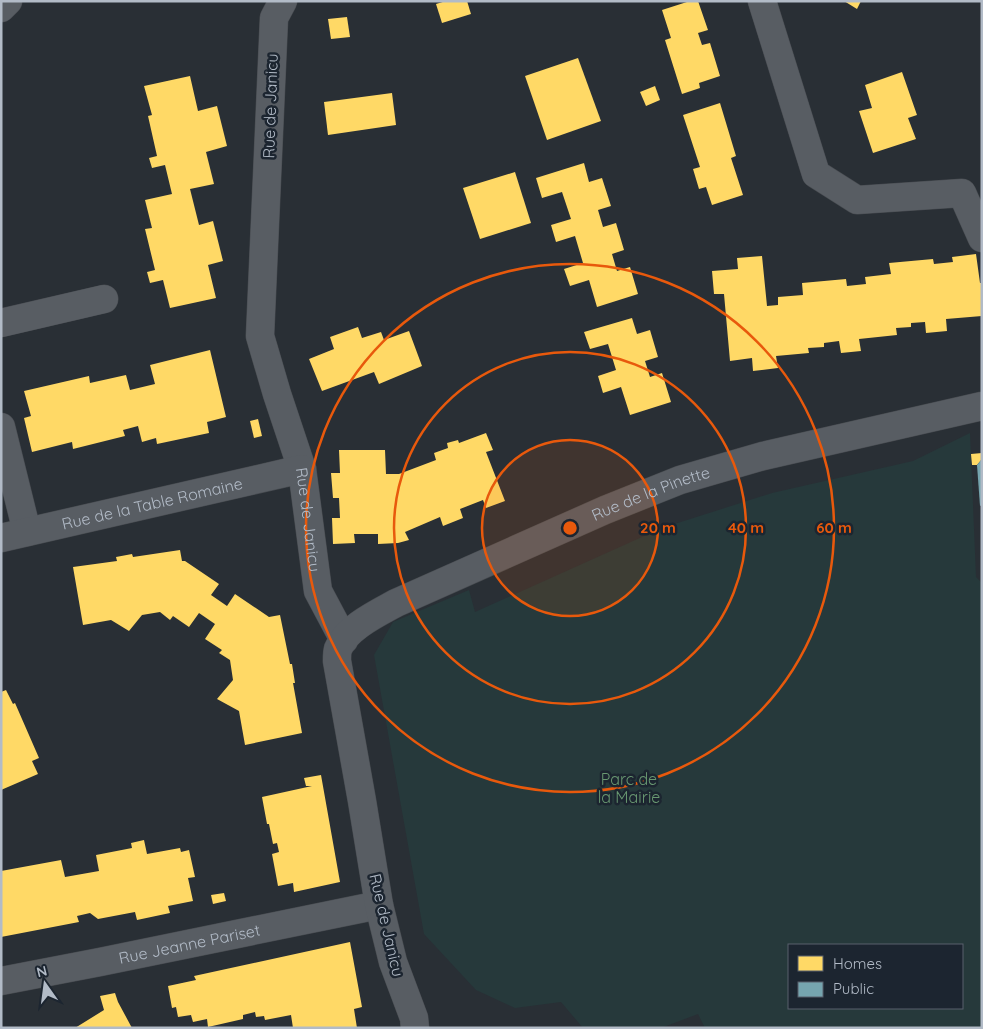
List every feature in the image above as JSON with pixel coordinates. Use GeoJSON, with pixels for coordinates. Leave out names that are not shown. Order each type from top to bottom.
{"type":"FeatureCollection","features":[{"type":"Feature","properties":{"kind":"street"},"geometry":{"type":"LineString","coordinates":[[1,8],[8,1]]}},
{"type":"Feature","properties":{"kind":"street","name":"Rue de Janicu"},"geometry":{"type":"LineString","coordinates":[[283,1],[274,18],[260,336],[302,469],[318,591],[344,640],[338,650],[337,661],[379,905],[393,962],[414,1018],[415,1028]]}},
{"type":"Feature","properties":{"kind":"street"},"geometry":{"type":"LineString","coordinates":[[762,1],[816,174],[857,200],[962,193],[982,238]]}},
{"type":"Feature","properties":{"kind":"street"},"geometry":{"type":"LineString","coordinates":[[1,323],[104,299]]}},
{"type":"Feature","properties":{"kind":"street","name":"Rue de la Pinette"},"geometry":{"type":"LineString","coordinates":[[344,640],[357,627],[370,618],[396,604],[605,510],[680,480],[763,456],[982,406]]}},
{"type":"Feature","properties":{"kind":"street"},"geometry":{"type":"LineString","coordinates":[[1,427],[14,535]]}},
{"type":"Feature","properties":{"kind":"street","name":"Rue de la Table Romaine"},"geometry":{"type":"LineString","coordinates":[[14,535],[302,469]]}},
{"type":"Feature","properties":{"kind":"street","name":"Rue Jeanne Pariset"},"geometry":{"type":"LineString","coordinates":[[1,981],[379,905]]}},
{"type":"Feature","properties":{"kind":"green space","name":"Parc de la Mairie"},"geometry":{"type":"Polygon","coordinates":[[[970,433],[976,577],[982,583],[982,1028],[705,1028],[698,1014],[661,1028],[583,1028],[561,1002],[515,1008],[476,990],[424,934],[374,655],[393,622],[469,590],[475,612],[662,528],[772,493],[913,461],[970,433]]]}},
{"type":"Feature","properties":{"kind":"building: Homes"},"geometry":{"type":"Polygon","coordinates":[[[446,1],[467,1],[471,14],[442,23],[436,4],[446,1]]]}},
{"type":"Feature","properties":{"kind":"building: Homes"},"geometry":{"type":"Polygon","coordinates":[[[690,1],[698,1],[708,30],[698,33],[702,45],[710,43],[720,76],[699,83],[700,88],[682,94],[665,40],[671,38],[662,10],[690,1]]]}},
{"type":"Feature","properties":{"kind":"building: Homes"},"geometry":{"type":"Polygon","coordinates":[[[844,1],[861,1],[857,9],[844,1]]]}},
{"type":"Feature","properties":{"kind":"building: Homes"},"geometry":{"type":"Polygon","coordinates":[[[347,17],[350,37],[331,39],[328,19],[347,17]]]}},
{"type":"Feature","properties":{"kind":"building: Homes"},"geometry":{"type":"Polygon","coordinates":[[[578,58],[601,121],[547,140],[525,76],[578,58]]]}},
{"type":"Feature","properties":{"kind":"building: Homes"},"geometry":{"type":"Polygon","coordinates":[[[902,72],[917,115],[908,118],[916,139],[873,153],[859,111],[872,108],[865,85],[902,72]]]}},
{"type":"Feature","properties":{"kind":"building: Homes"},"geometry":{"type":"Polygon","coordinates":[[[190,76],[198,111],[217,106],[227,146],[206,152],[214,184],[190,189],[199,225],[213,221],[223,261],[208,265],[216,298],[170,308],[163,280],[150,283],[147,272],[155,270],[145,229],[152,228],[145,200],[172,194],[165,165],[152,168],[149,158],[157,156],[148,116],[152,115],[144,86],[190,76]]]}},
{"type":"Feature","properties":{"kind":"building: Homes"},"geometry":{"type":"Polygon","coordinates":[[[655,86],[660,100],[646,106],[640,92],[655,86]]]}},
{"type":"Feature","properties":{"kind":"building: Homes"},"geometry":{"type":"Polygon","coordinates":[[[392,93],[396,125],[328,135],[324,102],[392,93]]]}},
{"type":"Feature","properties":{"kind":"building: Homes"},"geometry":{"type":"Polygon","coordinates":[[[720,103],[736,156],[731,158],[743,195],[712,205],[706,187],[699,189],[693,169],[700,167],[683,115],[720,103]]]}},
{"type":"Feature","properties":{"kind":"building: Homes"},"geometry":{"type":"Polygon","coordinates":[[[584,163],[589,182],[602,178],[611,206],[598,210],[603,227],[616,223],[624,250],[612,254],[617,271],[630,267],[638,294],[597,307],[589,280],[570,286],[564,269],[583,263],[575,236],[556,242],[551,225],[571,219],[562,192],[542,198],[536,178],[584,163]]]}},
{"type":"Feature","properties":{"kind":"building: Homes"},"geometry":{"type":"Polygon","coordinates":[[[515,172],[531,223],[480,239],[463,188],[515,172]]]}},
{"type":"Feature","properties":{"kind":"building: Homes"},"geometry":{"type":"Polygon","coordinates":[[[976,254],[980,283],[982,283],[982,316],[946,319],[947,331],[926,333],[925,322],[911,323],[911,327],[896,328],[897,335],[859,339],[861,351],[841,353],[839,341],[824,343],[824,347],[808,348],[809,353],[776,356],[778,368],[753,371],[752,358],[730,361],[724,294],[714,294],[712,271],[738,269],[737,258],[762,256],[767,306],[778,305],[778,297],[803,295],[802,283],[846,279],[847,286],[866,284],[865,277],[891,274],[889,263],[933,259],[934,264],[953,262],[952,257],[976,254]]]}},
{"type":"Feature","properties":{"kind":"building: Homes"},"geometry":{"type":"Polygon","coordinates":[[[632,318],[637,334],[650,330],[658,357],[645,361],[650,377],[662,373],[671,402],[630,415],[621,387],[603,393],[598,376],[616,370],[608,344],[590,349],[584,332],[632,318]]]}},
{"type":"Feature","properties":{"kind":"building: Homes"},"geometry":{"type":"Polygon","coordinates":[[[358,327],[362,338],[381,332],[384,340],[409,331],[422,366],[379,384],[374,372],[322,391],[309,359],[334,349],[330,337],[358,327]]]}},
{"type":"Feature","properties":{"kind":"building: Homes"},"geometry":{"type":"Polygon","coordinates":[[[210,350],[226,417],[207,422],[209,433],[157,444],[156,438],[142,442],[138,426],[123,430],[125,436],[73,449],[72,442],[32,452],[24,418],[31,416],[24,391],[89,376],[90,383],[126,375],[130,390],[155,384],[150,365],[210,350]]]}},
{"type":"Feature","properties":{"kind":"building: Homes"},"geometry":{"type":"Polygon","coordinates":[[[258,419],[262,436],[254,438],[250,421],[258,419]]]}},
{"type":"Feature","properties":{"kind":"building: Homes"},"geometry":{"type":"Polygon","coordinates":[[[486,433],[493,450],[486,452],[505,501],[486,508],[483,500],[460,509],[463,518],[443,526],[440,517],[405,532],[409,540],[398,543],[378,544],[378,534],[354,534],[355,543],[333,544],[332,518],[340,518],[339,498],[333,498],[331,473],[340,473],[339,450],[385,450],[386,474],[399,474],[436,460],[434,453],[448,448],[447,443],[458,440],[459,443],[486,433]]]}},
{"type":"Feature","properties":{"kind":"building: Homes"},"geometry":{"type":"Polygon","coordinates":[[[982,453],[982,459],[977,465],[972,465],[971,454],[982,453]]]}},
{"type":"Feature","properties":{"kind":"building: Homes"},"geometry":{"type":"Polygon","coordinates":[[[180,550],[182,561],[185,561],[219,584],[211,595],[227,606],[235,594],[269,617],[280,615],[290,664],[292,664],[295,683],[293,683],[302,733],[245,745],[239,711],[217,699],[233,680],[230,660],[219,653],[222,650],[205,639],[215,624],[199,613],[189,627],[173,616],[170,620],[160,612],[142,615],[129,631],[111,620],[83,625],[73,567],[117,561],[116,557],[132,554],[133,557],[180,550]]]}},
{"type":"Feature","properties":{"kind":"building: Homes"},"geometry":{"type":"Polygon","coordinates":[[[6,690],[13,704],[15,703],[39,758],[32,761],[38,774],[1,790],[1,692],[6,690]]]}},
{"type":"Feature","properties":{"kind":"building: Homes"},"geometry":{"type":"Polygon","coordinates":[[[321,775],[340,882],[294,892],[293,883],[278,886],[272,854],[279,852],[277,843],[273,844],[262,797],[312,786],[306,786],[304,778],[321,775]]]}},
{"type":"Feature","properties":{"kind":"building: Homes"},"geometry":{"type":"Polygon","coordinates":[[[144,840],[147,854],[180,848],[181,852],[189,850],[195,877],[188,878],[193,901],[168,906],[170,913],[137,920],[135,912],[98,919],[90,913],[77,916],[79,922],[1,937],[1,871],[61,860],[65,877],[99,871],[96,855],[132,848],[131,843],[144,840]]]}},
{"type":"Feature","properties":{"kind":"building: Homes"},"geometry":{"type":"Polygon","coordinates":[[[224,893],[226,901],[213,904],[211,895],[224,893]]]}},
{"type":"Feature","properties":{"kind":"building: Homes"},"geometry":{"type":"Polygon","coordinates":[[[350,942],[362,1007],[354,1009],[357,1028],[293,1028],[291,1015],[265,1020],[264,1016],[256,1017],[255,1012],[243,1015],[243,1019],[208,1027],[207,1019],[193,1022],[191,1015],[178,1017],[176,1007],[172,1008],[168,986],[196,980],[194,976],[350,942]]]}},
{"type":"Feature","properties":{"kind":"building: Homes"},"geometry":{"type":"Polygon","coordinates":[[[115,993],[132,1028],[75,1028],[104,1010],[100,996],[115,993]]]}},
{"type":"Feature","properties":{"kind":"building: Public"},"geometry":{"type":"Polygon","coordinates":[[[982,459],[982,505],[980,506],[977,465],[982,459]]]}}]}
